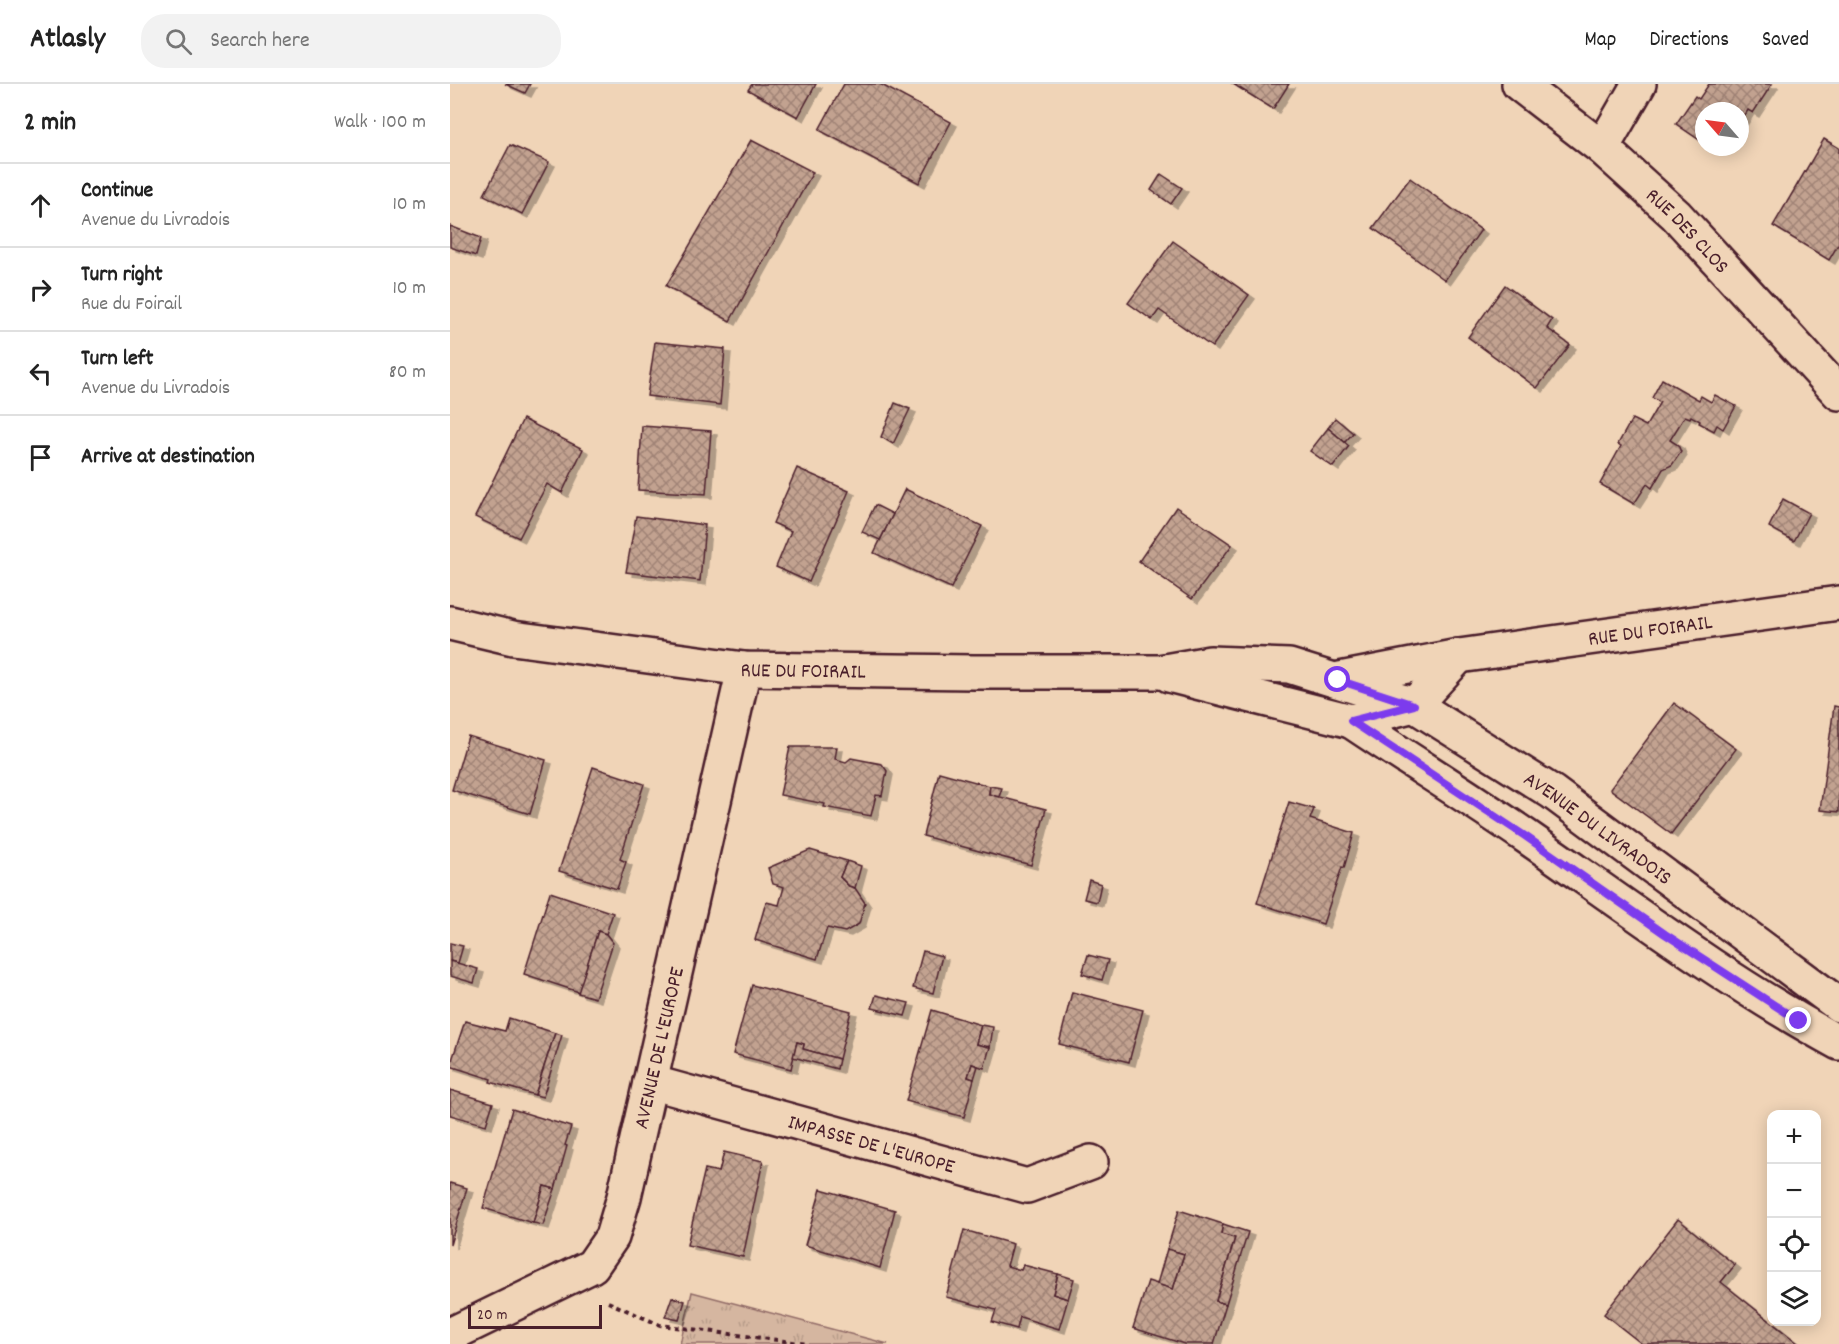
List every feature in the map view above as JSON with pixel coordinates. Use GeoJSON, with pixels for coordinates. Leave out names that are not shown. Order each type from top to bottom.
{"type":"FeatureCollection","features":[{"type":"Feature","properties":{"kind":"street","name":"RUE DES CLOS"},"geometry":{"type":"LineString","coordinates":[[1519,84],[1602,148],[1676,215],[1839,393]]}},
{"type":"Feature","properties":{"kind":"street"},"geometry":{"type":"LineString","coordinates":[[1602,148],[1639,84]]}},
{"type":"Feature","properties":{"kind":"street","name":"RUE DU FOIRAIL"},"geometry":{"type":"LineString","coordinates":[[450,623],[513,638],[744,669],[1159,672],[1210,663],[1289,666],[1338,680],[1459,656],[1839,603]]}},
{"type":"Feature","properties":{"kind":"street"},"geometry":{"type":"LineString","coordinates":[[1414,705],[1459,656]]}},
{"type":"Feature","properties":{"kind":"street","name":"AVENUE DE L'EUROPE"},"geometry":{"type":"LineString","coordinates":[[450,1335],[592,1266],[612,1237],[624,1197],[744,669]]}},
{"type":"Feature","properties":{"kind":"street","name":"RUE DU FOIRAIL"},"geometry":{"type":"LineString","coordinates":[[1159,672],[1351,721],[1414,705]]}},
{"type":"Feature","properties":{"kind":"street","name":"AVENUE DU LIVRADOIS"},"geometry":{"type":"LineString","coordinates":[[1338,680],[1414,705],[1552,792],[1839,1005]]}},
{"type":"Feature","properties":{"kind":"street"},"geometry":{"type":"LineString","coordinates":[[1351,721],[1525,836],[1665,934],[1799,1021],[1839,1043]]}},
{"type":"Feature","properties":{"kind":"street","name":"IMPASSE DE L'EUROPE"},"geometry":{"type":"LineString","coordinates":[[650,1082],[1027,1186],[1091,1162]]}},
{"type":"Feature","properties":{"kind":"path"},"geometry":{"type":"LineString","coordinates":[[592,1266],[609,1304],[660,1325],[808,1344]]}},
{"type":"Feature","properties":{"kind":"green space"},"geometry":{"type":"Polygon","coordinates":[[[692,1292],[888,1344],[680,1344],[692,1292]]]}},
{"type":"Feature","properties":{"kind":"building"},"geometry":{"type":"Polygon","coordinates":[[[505,84],[530,84],[525,93],[505,84]]]}},
{"type":"Feature","properties":{"kind":"building"},"geometry":{"type":"Polygon","coordinates":[[[752,84],[816,84],[798,117],[748,90],[752,84]]]}},
{"type":"Feature","properties":{"kind":"building"},"geometry":{"type":"Polygon","coordinates":[[[844,84],[880,84],[951,122],[919,183],[819,130],[844,84]]]}},
{"type":"Feature","properties":{"kind":"building"},"geometry":{"type":"Polygon","coordinates":[[[1233,84],[1289,84],[1273,109],[1233,84]]]}},
{"type":"Feature","properties":{"kind":"building"},"geometry":{"type":"Polygon","coordinates":[[[1709,84],[1772,84],[1753,113],[1749,111],[1749,102],[1695,102],[1695,137],[1676,124],[1695,96],[1699,99],[1709,84]]]}},
{"type":"Feature","properties":{"kind":"building"},"geometry":{"type":"Polygon","coordinates":[[[1824,139],[1839,148],[1839,243],[1829,260],[1773,226],[1824,139]]]}},
{"type":"Feature","properties":{"kind":"building"},"geometry":{"type":"Polygon","coordinates":[[[751,140],[813,172],[730,321],[666,286],[751,140]]]}},
{"type":"Feature","properties":{"kind":"building"},"geometry":{"type":"Polygon","coordinates":[[[510,145],[549,162],[522,214],[484,195],[510,145]]]}},
{"type":"Feature","properties":{"kind":"building"},"geometry":{"type":"Polygon","coordinates":[[[1161,174],[1182,188],[1171,204],[1151,190],[1161,174]]]}},
{"type":"Feature","properties":{"kind":"building"},"geometry":{"type":"Polygon","coordinates":[[[1410,178],[1481,230],[1445,280],[1373,228],[1410,178]]]}},
{"type":"Feature","properties":{"kind":"building"},"geometry":{"type":"Polygon","coordinates":[[[450,226],[481,238],[476,256],[450,247],[450,226]]]}},
{"type":"Feature","properties":{"kind":"building"},"geometry":{"type":"Polygon","coordinates":[[[1173,241],[1249,295],[1212,347],[1159,310],[1152,320],[1128,303],[1173,241]]]}},
{"type":"Feature","properties":{"kind":"building"},"geometry":{"type":"Polygon","coordinates":[[[1505,285],[1552,320],[1547,328],[1570,345],[1537,388],[1468,337],[1505,285]]]}},
{"type":"Feature","properties":{"kind":"building"},"geometry":{"type":"Polygon","coordinates":[[[655,342],[725,349],[720,405],[647,396],[655,342]]]}},
{"type":"Feature","properties":{"kind":"building"},"geometry":{"type":"Polygon","coordinates":[[[1662,379],[1699,400],[1701,396],[1711,402],[1715,395],[1736,406],[1723,429],[1717,425],[1714,431],[1691,416],[1690,418],[1685,416],[1670,440],[1678,445],[1681,452],[1672,465],[1663,469],[1652,488],[1647,484],[1634,504],[1600,484],[1621,446],[1618,444],[1632,419],[1646,426],[1660,402],[1652,398],[1662,379]]]}},
{"type":"Feature","properties":{"kind":"building"},"geometry":{"type":"Polygon","coordinates":[[[895,403],[910,409],[893,444],[881,437],[895,403]]]}},
{"type":"Feature","properties":{"kind":"building"},"geometry":{"type":"Polygon","coordinates":[[[1335,418],[1353,433],[1345,442],[1328,428],[1335,418]]]}},
{"type":"Feature","properties":{"kind":"building"},"geometry":{"type":"Polygon","coordinates":[[[523,419],[583,449],[562,493],[547,484],[519,538],[475,517],[523,419]]]}},
{"type":"Feature","properties":{"kind":"building"},"geometry":{"type":"Polygon","coordinates":[[[642,426],[711,431],[706,494],[638,490],[642,426]]]}},
{"type":"Feature","properties":{"kind":"building"},"geometry":{"type":"Polygon","coordinates":[[[1328,428],[1349,446],[1333,467],[1310,451],[1328,428]]]}},
{"type":"Feature","properties":{"kind":"building"},"geometry":{"type":"Polygon","coordinates":[[[797,468],[849,491],[809,582],[776,567],[791,531],[773,523],[797,468]]]}},
{"type":"Feature","properties":{"kind":"building"},"geometry":{"type":"Polygon","coordinates":[[[905,489],[982,526],[951,588],[874,553],[905,489]]]}},
{"type":"Feature","properties":{"kind":"building"},"geometry":{"type":"Polygon","coordinates":[[[1783,499],[1809,513],[1794,541],[1769,527],[1783,499]]]}},
{"type":"Feature","properties":{"kind":"building"},"geometry":{"type":"Polygon","coordinates":[[[875,505],[893,514],[880,540],[862,532],[875,505]]]}},
{"type":"Feature","properties":{"kind":"building"},"geometry":{"type":"Polygon","coordinates":[[[1176,507],[1232,545],[1192,599],[1139,561],[1176,507]]]}},
{"type":"Feature","properties":{"kind":"building"},"geometry":{"type":"Polygon","coordinates":[[[636,516],[705,525],[700,581],[626,572],[636,516]]]}},
{"type":"Feature","properties":{"kind":"building"},"geometry":{"type":"Polygon","coordinates":[[[1674,703],[1736,749],[1671,834],[1610,789],[1674,703]]]}},
{"type":"Feature","properties":{"kind":"building"},"geometry":{"type":"Polygon","coordinates":[[[1834,706],[1839,707],[1839,812],[1820,810],[1834,706]]]}},
{"type":"Feature","properties":{"kind":"building"},"geometry":{"type":"Polygon","coordinates":[[[468,736],[546,760],[530,814],[452,790],[468,736]]]}},
{"type":"Feature","properties":{"kind":"building"},"geometry":{"type":"Polygon","coordinates":[[[790,747],[837,747],[835,759],[846,762],[851,758],[882,764],[887,771],[882,796],[876,795],[871,816],[780,795],[790,747]]]}},
{"type":"Feature","properties":{"kind":"building"},"geometry":{"type":"Polygon","coordinates":[[[593,767],[644,784],[620,859],[626,862],[617,889],[559,871],[593,767]]]}},
{"type":"Feature","properties":{"kind":"building"},"geometry":{"type":"Polygon","coordinates":[[[939,772],[990,786],[989,794],[1046,809],[1031,865],[923,836],[939,772]]]}},
{"type":"Feature","properties":{"kind":"building"},"geometry":{"type":"Polygon","coordinates":[[[990,786],[1002,788],[999,797],[989,794],[990,786]]]}},
{"type":"Feature","properties":{"kind":"building"},"geometry":{"type":"Polygon","coordinates":[[[1289,802],[1314,809],[1310,819],[1354,833],[1344,868],[1342,867],[1323,924],[1257,903],[1289,802]]]}},
{"type":"Feature","properties":{"kind":"building"},"geometry":{"type":"Polygon","coordinates":[[[810,850],[847,861],[840,877],[849,886],[855,888],[865,903],[859,924],[845,932],[827,928],[817,959],[755,940],[766,902],[779,905],[784,887],[773,884],[768,868],[810,850]]]}},
{"type":"Feature","properties":{"kind":"building"},"geometry":{"type":"Polygon","coordinates":[[[847,861],[861,866],[855,888],[849,886],[840,877],[847,861]]]}},
{"type":"Feature","properties":{"kind":"building"},"geometry":{"type":"Polygon","coordinates":[[[1089,880],[1101,884],[1097,902],[1084,899],[1089,880]]]}},
{"type":"Feature","properties":{"kind":"building"},"geometry":{"type":"Polygon","coordinates":[[[550,892],[613,913],[606,934],[598,931],[579,992],[524,974],[550,892]]]}},
{"type":"Feature","properties":{"kind":"building"},"geometry":{"type":"Polygon","coordinates":[[[598,931],[606,934],[613,943],[595,998],[578,993],[598,931]]]}},
{"type":"Feature","properties":{"kind":"building"},"geometry":{"type":"Polygon","coordinates":[[[450,943],[463,946],[458,963],[450,961],[450,943]]]}},
{"type":"Feature","properties":{"kind":"building"},"geometry":{"type":"Polygon","coordinates":[[[923,951],[942,956],[933,993],[913,988],[923,951]]]}},
{"type":"Feature","properties":{"kind":"building"},"geometry":{"type":"Polygon","coordinates":[[[1088,955],[1108,960],[1102,980],[1082,974],[1088,955]]]}},
{"type":"Feature","properties":{"kind":"building"},"geometry":{"type":"Polygon","coordinates":[[[450,961],[478,969],[474,983],[450,976],[450,961]]]}},
{"type":"Feature","properties":{"kind":"building"},"geometry":{"type":"Polygon","coordinates":[[[752,985],[851,1011],[839,1059],[803,1049],[804,1044],[797,1042],[791,1069],[733,1054],[752,985]]]}},
{"type":"Feature","properties":{"kind":"building"},"geometry":{"type":"Polygon","coordinates":[[[1072,992],[1143,1010],[1129,1062],[1059,1044],[1072,992]]]}},
{"type":"Feature","properties":{"kind":"building"},"geometry":{"type":"Polygon","coordinates":[[[876,995],[909,1003],[905,1016],[872,1008],[876,995]]]}},
{"type":"Feature","properties":{"kind":"building"},"geometry":{"type":"Polygon","coordinates":[[[932,1010],[981,1025],[976,1044],[990,1047],[984,1068],[972,1064],[968,1077],[974,1079],[964,1117],[906,1101],[932,1010]]]}},
{"type":"Feature","properties":{"kind":"building"},"geometry":{"type":"Polygon","coordinates":[[[509,1018],[555,1033],[535,1095],[490,1082],[491,1079],[450,1066],[465,1021],[505,1031],[509,1018]]]}},
{"type":"Feature","properties":{"kind":"building"},"geometry":{"type":"Polygon","coordinates":[[[981,1025],[993,1027],[990,1047],[976,1044],[981,1025]]]}},
{"type":"Feature","properties":{"kind":"building"},"geometry":{"type":"Polygon","coordinates":[[[555,1033],[562,1035],[543,1097],[535,1095],[555,1033]]]}},
{"type":"Feature","properties":{"kind":"building"},"geometry":{"type":"Polygon","coordinates":[[[797,1042],[804,1044],[803,1049],[839,1059],[837,1069],[793,1057],[797,1042]]]}},
{"type":"Feature","properties":{"kind":"building"},"geometry":{"type":"Polygon","coordinates":[[[972,1064],[978,1066],[974,1079],[968,1077],[972,1064]]]}},
{"type":"Feature","properties":{"kind":"building"},"geometry":{"type":"Polygon","coordinates":[[[450,1090],[493,1103],[486,1125],[450,1115],[450,1090]]]}},
{"type":"Feature","properties":{"kind":"building"},"geometry":{"type":"Polygon","coordinates":[[[512,1109],[571,1127],[555,1189],[544,1186],[533,1223],[483,1208],[512,1109]]]}},
{"type":"Feature","properties":{"kind":"building"},"geometry":{"type":"Polygon","coordinates":[[[724,1152],[763,1161],[743,1257],[687,1245],[705,1169],[719,1172],[724,1152]]]}},
{"type":"Feature","properties":{"kind":"building"},"geometry":{"type":"Polygon","coordinates":[[[450,1183],[467,1188],[450,1245],[450,1183]]]}},
{"type":"Feature","properties":{"kind":"building"},"geometry":{"type":"Polygon","coordinates":[[[544,1186],[555,1189],[543,1225],[533,1223],[544,1186]]]}},
{"type":"Feature","properties":{"kind":"building"},"geometry":{"type":"Polygon","coordinates":[[[821,1189],[895,1210],[880,1268],[805,1245],[821,1189]]]}},
{"type":"Feature","properties":{"kind":"building"},"geometry":{"type":"Polygon","coordinates":[[[1179,1210],[1223,1224],[1221,1234],[1235,1238],[1216,1301],[1226,1304],[1214,1344],[1184,1344],[1133,1328],[1148,1281],[1173,1289],[1184,1254],[1167,1249],[1179,1210]]]}},
{"type":"Feature","properties":{"kind":"building"},"geometry":{"type":"Polygon","coordinates":[[[1678,1219],[1735,1265],[1721,1282],[1767,1319],[1767,1326],[1776,1326],[1799,1344],[1642,1344],[1604,1314],[1678,1219]]]}},
{"type":"Feature","properties":{"kind":"building"},"geometry":{"type":"Polygon","coordinates":[[[1223,1224],[1248,1232],[1226,1304],[1216,1301],[1235,1238],[1221,1234],[1223,1224]]]}},
{"type":"Feature","properties":{"kind":"building"},"geometry":{"type":"Polygon","coordinates":[[[964,1230],[1013,1244],[1007,1266],[1021,1270],[1023,1265],[1058,1274],[1053,1294],[1068,1299],[1059,1329],[1020,1317],[1017,1329],[992,1322],[996,1310],[946,1297],[964,1230]]]}},
{"type":"Feature","properties":{"kind":"building"},"geometry":{"type":"Polygon","coordinates":[[[1167,1249],[1184,1254],[1173,1289],[1157,1284],[1167,1249]]]}},
{"type":"Feature","properties":{"kind":"building"},"geometry":{"type":"Polygon","coordinates":[[[1058,1274],[1074,1279],[1068,1299],[1053,1294],[1058,1274]]]}},
{"type":"Feature","properties":{"kind":"building"},"geometry":{"type":"Polygon","coordinates":[[[672,1297],[685,1301],[679,1320],[665,1317],[672,1297]]]}},
{"type":"Feature","properties":{"kind":"route"},"geometry":{"type":"LineString","coordinates":[[1338,680],[1414,705],[1351,721],[1525,836],[1665,934],[1799,1021]]}}]}
